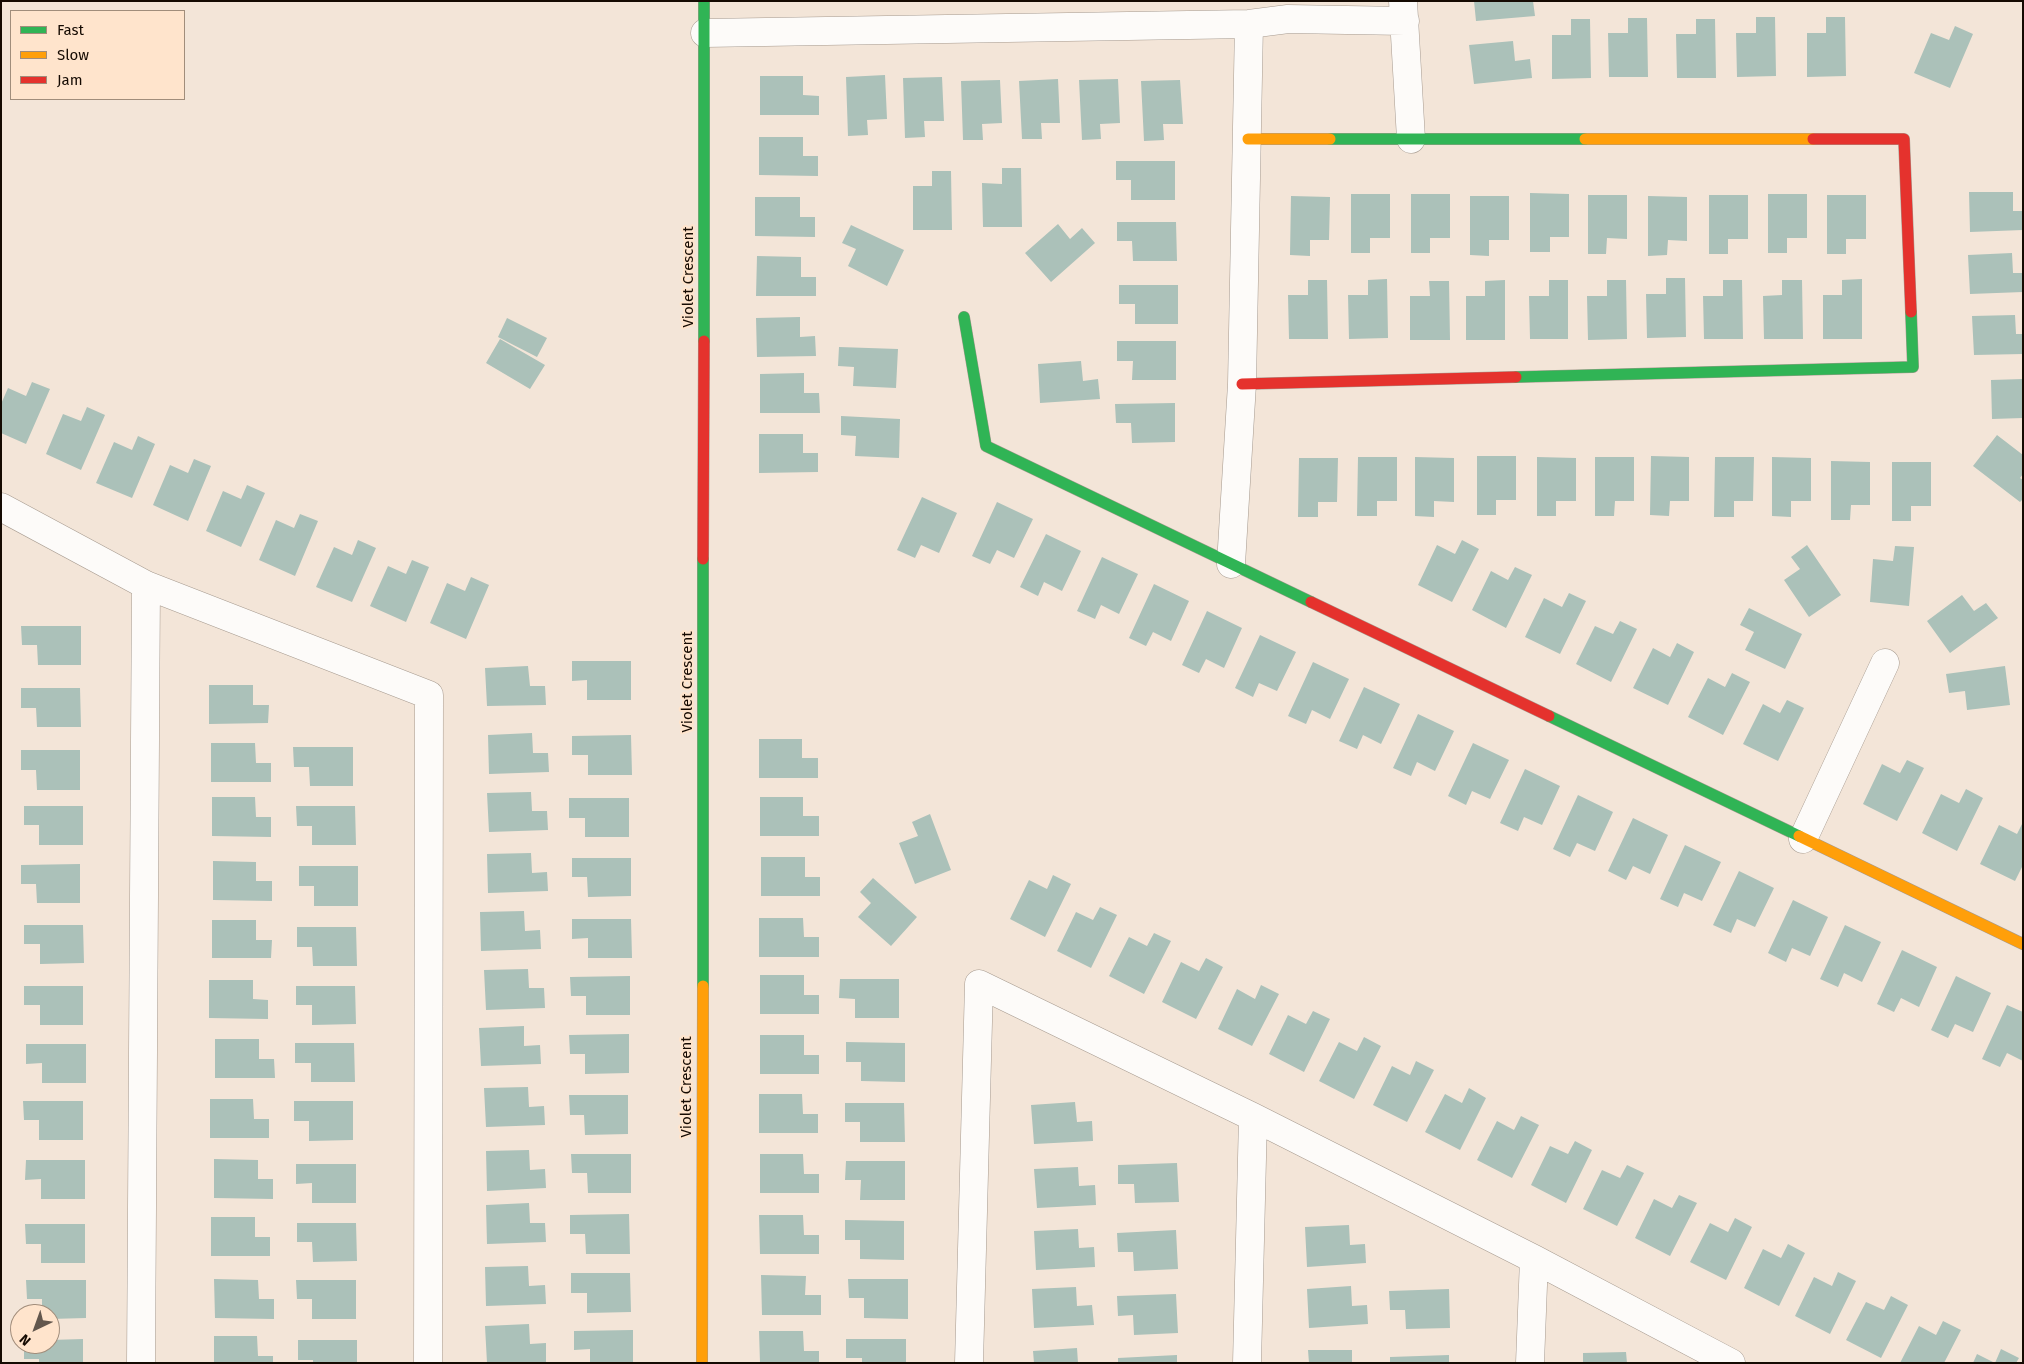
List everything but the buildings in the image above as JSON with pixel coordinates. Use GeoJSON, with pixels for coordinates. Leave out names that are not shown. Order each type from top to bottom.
{"type":"FeatureCollection","features":[{"type":"Feature","properties":{"kind":"street","name":"Violet Crescent"},"geometry":{"type":"LineString","coordinates":[[702,1363],[704,1]]}},
{"type":"Feature","properties":{"kind":"street"},"geometry":{"type":"LineString","coordinates":[[705,32],[1249,24],[1288,18],[1404,11],[1411,138]]}},
{"type":"Feature","properties":{"kind":"street"},"geometry":{"type":"LineString","coordinates":[[1231,564],[1242,384],[1249,24]]}},
{"type":"Feature","properties":{"kind":"street"},"geometry":{"type":"LineString","coordinates":[[1242,384],[1913,368],[1904,139],[1248,139]]}},
{"type":"Feature","properties":{"kind":"street"},"geometry":{"type":"LineString","coordinates":[[964,318],[986,446],[2023,944]]}},
{"type":"Feature","properties":{"kind":"street"},"geometry":{"type":"LineString","coordinates":[[1,507],[146,585],[429,695],[428,1363]]}},
{"type":"Feature","properties":{"kind":"street"},"geometry":{"type":"LineString","coordinates":[[141,1363],[146,585]]}},
{"type":"Feature","properties":{"kind":"street"},"geometry":{"type":"LineString","coordinates":[[1803,839],[1885,663]]}},
{"type":"Feature","properties":{"kind":"street"},"geometry":{"type":"LineString","coordinates":[[969,1363],[979,984],[1253,1117],[1534,1259],[1731,1363]]}},
{"type":"Feature","properties":{"kind":"street"},"geometry":{"type":"LineString","coordinates":[[1247,1363],[1253,1117]]}},
{"type":"Feature","properties":{"kind":"street"},"geometry":{"type":"LineString","coordinates":[[1530,1363],[1534,1259]]}},
{"type":"Feature","properties":{"kind":"traffic: fast"},"geometry":{"type":"LineString","coordinates":[[704,1],[704,341]]}},
{"type":"Feature","properties":{"kind":"traffic: fast"},"geometry":{"type":"LineString","coordinates":[[1330,139],[1585,139]]}},
{"type":"Feature","properties":{"kind":"traffic: fast"},"geometry":{"type":"LineString","coordinates":[[1516,377],[1913,367],[1911,312]]}},
{"type":"Feature","properties":{"kind":"traffic: fast"},"geometry":{"type":"LineString","coordinates":[[964,317],[986,446],[1311,602]]}},
{"type":"Feature","properties":{"kind":"traffic: fast"},"geometry":{"type":"LineString","coordinates":[[703,559],[703,986]]}},
{"type":"Feature","properties":{"kind":"traffic: fast"},"geometry":{"type":"LineString","coordinates":[[1549,716],[1799,836]]}},
{"type":"Feature","properties":{"kind":"traffic: slow"},"geometry":{"type":"LineString","coordinates":[[1248,139],[1330,139]]}},
{"type":"Feature","properties":{"kind":"traffic: slow"},"geometry":{"type":"LineString","coordinates":[[1585,139],[1813,139]]}},
{"type":"Feature","properties":{"kind":"traffic: slow"},"geometry":{"type":"LineString","coordinates":[[1799,836],[2023,944]]}},
{"type":"Feature","properties":{"kind":"traffic: slow"},"geometry":{"type":"LineString","coordinates":[[702,1363],[703,986]]}},
{"type":"Feature","properties":{"kind":"traffic: jam"},"geometry":{"type":"LineString","coordinates":[[1813,139],[1904,139],[1911,312]]}},
{"type":"Feature","properties":{"kind":"traffic: jam"},"geometry":{"type":"LineString","coordinates":[[703,559],[704,341]]}},
{"type":"Feature","properties":{"kind":"traffic: jam"},"geometry":{"type":"LineString","coordinates":[[1242,384],[1516,377]]}},
{"type":"Feature","properties":{"kind":"traffic: jam"},"geometry":{"type":"LineString","coordinates":[[1311,602],[1549,716]]}}]}
